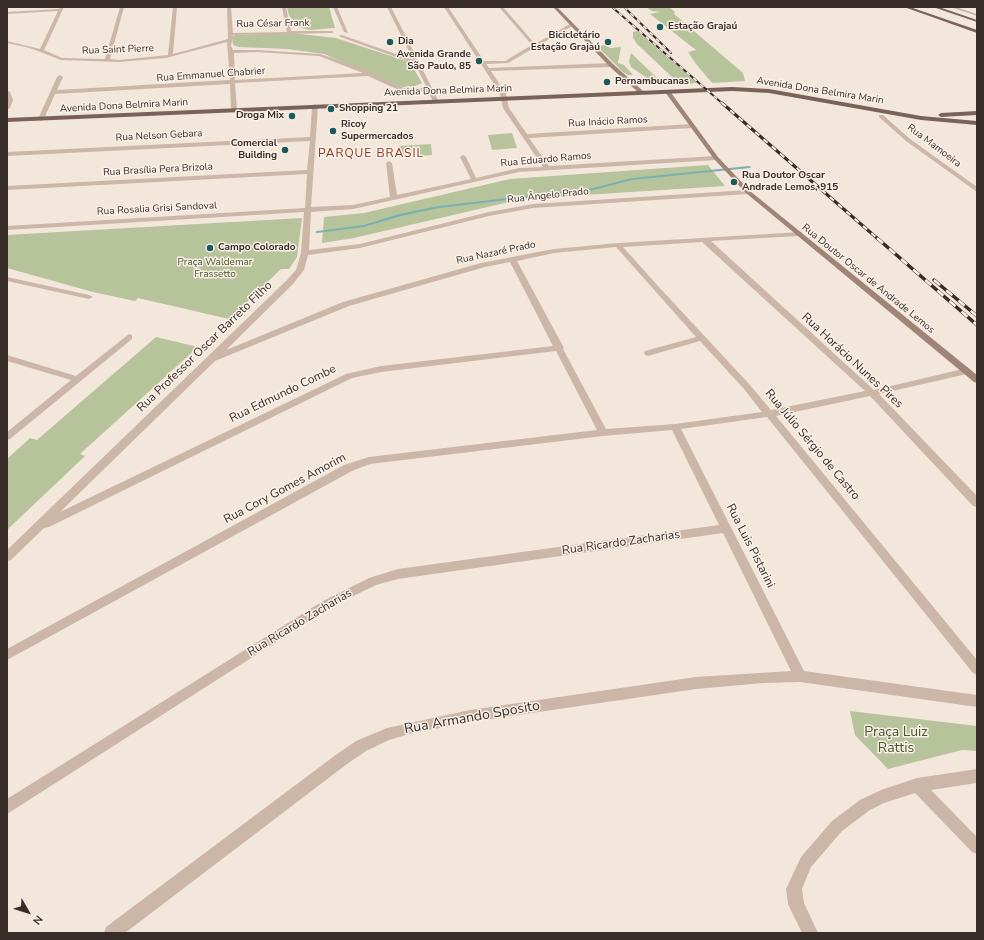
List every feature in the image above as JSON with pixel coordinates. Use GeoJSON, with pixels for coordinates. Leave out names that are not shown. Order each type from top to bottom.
{"type":"FeatureCollection","features":[{"type":"Feature","properties":{"kind":"main road"},"geometry":{"type":"LineString","coordinates":[[906,7],[977,32]]}},
{"type":"Feature","properties":{"kind":"main road"},"geometry":{"type":"LineString","coordinates":[[935,7],[977,22]]}},
{"type":"Feature","properties":{"kind":"main road","name":"Avenida Dona Belmira Marin"},"geometry":{"type":"LineString","coordinates":[[7,120],[435,100],[732,89],[769,91],[935,120],[977,123]]}},
{"type":"Feature","properties":{"kind":"main road","name":"Avenida Dona Belmira Marin"},"geometry":{"type":"LineString","coordinates":[[888,111],[935,115],[977,112]]}},
{"type":"Feature","properties":{"kind":"street"},"geometry":{"type":"LineString","coordinates":[[107,61],[122,7]]}},
{"type":"Feature","properties":{"kind":"street"},"geometry":{"type":"LineString","coordinates":[[171,56],[170,51],[175,7]]}},
{"type":"Feature","properties":{"kind":"street"},"geometry":{"type":"LineString","coordinates":[[229,7],[231,37],[229,46],[234,82],[234,110]]}},
{"type":"Feature","properties":{"kind":"street"},"geometry":{"type":"LineString","coordinates":[[284,7],[288,32]]}},
{"type":"Feature","properties":{"kind":"street"},"geometry":{"type":"LineString","coordinates":[[335,7],[340,25],[352,40]]}},
{"type":"Feature","properties":{"kind":"street"},"geometry":{"type":"LineString","coordinates":[[389,7],[435,100]]}},
{"type":"Feature","properties":{"kind":"street"},"geometry":{"type":"LineString","coordinates":[[446,7],[503,94],[506,108],[548,168]]}},
{"type":"Feature","properties":{"kind":"street"},"geometry":{"type":"LineString","coordinates":[[501,7],[535,46]]}},
{"type":"Feature","properties":{"kind":"street"},"geometry":{"type":"LineString","coordinates":[[555,7],[611,65],[641,92]]}},
{"type":"Feature","properties":{"kind":"street"},"geometry":{"type":"LineString","coordinates":[[952,7],[977,15]]}},
{"type":"Feature","properties":{"kind":"street"},"geometry":{"type":"LineString","coordinates":[[7,13],[62,8]]}},
{"type":"Feature","properties":{"kind":"street"},"geometry":{"type":"LineString","coordinates":[[41,51],[62,8]]}},
{"type":"Feature","properties":{"kind":"street"},"geometry":{"type":"LineString","coordinates":[[482,62],[506,62],[572,25]]}},
{"type":"Feature","properties":{"kind":"street","name":"Rua César Frank"},"geometry":{"type":"LineString","coordinates":[[231,37],[288,32],[331,34]]}},
{"type":"Feature","properties":{"kind":"street"},"geometry":{"type":"LineString","coordinates":[[331,34],[346,33]]}},
{"type":"Feature","properties":{"kind":"street"},"geometry":{"type":"LineString","coordinates":[[340,36],[346,33]]}},
{"type":"Feature","properties":{"kind":"street"},"geometry":{"type":"LineString","coordinates":[[331,34],[417,62]]}},
{"type":"Feature","properties":{"kind":"street","name":"Rua Saint Pierre"},"geometry":{"type":"LineString","coordinates":[[7,42],[64,59],[107,61],[142,60],[171,56],[231,37]]}},
{"type":"Feature","properties":{"kind":"street"},"geometry":{"type":"LineString","coordinates":[[231,52],[278,52],[320,55],[370,74],[404,91],[431,90]]}},
{"type":"Feature","properties":{"kind":"street"},"geometry":{"type":"LineString","coordinates":[[488,70],[611,65]]}},
{"type":"Feature","properties":{"kind":"street","name":"Rua Emmanuel Chabrier"},"geometry":{"type":"LineString","coordinates":[[54,92],[370,74]]}},
{"type":"Feature","properties":{"kind":"street"},"geometry":{"type":"LineString","coordinates":[[41,119],[60,77]]}},
{"type":"Feature","properties":{"kind":"street","name":"Rua Doutor Oscar de Andrade Lemos"},"geometry":{"type":"LineString","coordinates":[[667,91],[716,158],[748,192],[977,380]]}},
{"type":"Feature","properties":{"kind":"street"},"geometry":{"type":"LineString","coordinates":[[7,92],[10,98],[7,108]]}},
{"type":"Feature","properties":{"kind":"street","name":"Rua Professor Oscar Barreto Filho"},"geometry":{"type":"LineString","coordinates":[[7,557],[212,359],[290,282],[302,266],[305,253],[315,106]]}},
{"type":"Feature","properties":{"kind":"street","name":"Rua Mamoeira"},"geometry":{"type":"LineString","coordinates":[[881,116],[908,140],[977,190]]}},
{"type":"Feature","properties":{"kind":"street","name":"Rua Inácio Ramos"},"geometry":{"type":"LineString","coordinates":[[526,136],[692,126]]}},
{"type":"Feature","properties":{"kind":"street","name":"Rua Nelson Gebara"},"geometry":{"type":"LineString","coordinates":[[7,154],[312,139]]}},
{"type":"Feature","properties":{"kind":"street"},"geometry":{"type":"LineString","coordinates":[[463,158],[474,179]]}},
{"type":"Feature","properties":{"kind":"street","name":"Rua Eduardo Ramos"},"geometry":{"type":"LineString","coordinates":[[308,210],[353,207],[504,173],[548,168],[716,158]]}},
{"type":"Feature","properties":{"kind":"street"},"geometry":{"type":"LineString","coordinates":[[389,163],[394,198]]}},
{"type":"Feature","properties":{"kind":"street","name":"Rua Brasília Pera Brizola"},"geometry":{"type":"LineString","coordinates":[[7,188],[311,172]]}},
{"type":"Feature","properties":{"kind":"street","name":"Rua Ângelo Prado"},"geometry":{"type":"LineString","coordinates":[[305,253],[360,246],[489,214],[533,206],[748,192]]}},
{"type":"Feature","properties":{"kind":"street","name":"Rua Rosalia Grisi Sandoval"},"geometry":{"type":"LineString","coordinates":[[7,228],[308,210]]}},
{"type":"Feature","properties":{"kind":"street","name":"Rua Nazaré Prado"},"geometry":{"type":"LineString","coordinates":[[212,359],[364,298],[452,273],[512,259],[554,251],[618,245],[706,241],[798,234]]}},
{"type":"Feature","properties":{"kind":"street","name":"Rua Horácio Nunes Pires"},"geometry":{"type":"LineString","coordinates":[[706,241],[872,393],[977,503]]}},
{"type":"Feature","properties":{"kind":"street","name":"Rua Júlio Sérgio de Castro"},"geometry":{"type":"LineString","coordinates":[[618,245],[769,414],[977,669]]}},
{"type":"Feature","properties":{"kind":"street"},"geometry":{"type":"LineString","coordinates":[[512,259],[560,348],[603,433]]}},
{"type":"Feature","properties":{"kind":"street"},"geometry":{"type":"LineString","coordinates":[[7,279],[89,297]]}},
{"type":"Feature","properties":{"kind":"street"},"geometry":{"type":"LineString","coordinates":[[7,437],[129,337]]}},
{"type":"Feature","properties":{"kind":"street"},"geometry":{"type":"LineString","coordinates":[[648,353],[702,338]]}},
{"type":"Feature","properties":{"kind":"street","name":"Rua Edmundo Combe"},"geometry":{"type":"LineString","coordinates":[[36,528],[349,376],[381,369],[560,348]]}},
{"type":"Feature","properties":{"kind":"street"},"geometry":{"type":"LineString","coordinates":[[7,358],[77,379]]}},
{"type":"Feature","properties":{"kind":"street","name":"Rua Cory Gomes Amorim"},"geometry":{"type":"LineString","coordinates":[[7,655],[348,468],[369,461],[603,433],[675,427],[769,414],[872,393],[967,371]]}},
{"type":"Feature","properties":{"kind":"street","name":"Rua Luis Pistarini"},"geometry":{"type":"LineString","coordinates":[[675,427],[800,676]]}},
{"type":"Feature","properties":{"kind":"street","name":"Rua Ricardo Zacharias"},"geometry":{"type":"LineString","coordinates":[[7,807],[327,604],[374,581],[398,574],[726,528]]}},
{"type":"Feature","properties":{"kind":"street","name":"Rua Armando Sposito"},"geometry":{"type":"LineString","coordinates":[[112,933],[342,759],[361,746],[387,734],[436,722],[696,682],[763,676],[800,676],[977,701]]}},
{"type":"Feature","properties":{"kind":"street"},"geometry":{"type":"LineString","coordinates":[[810,933],[796,904],[794,889],[798,875],[806,862],[837,826],[864,805],[918,784],[977,776]]}},
{"type":"Feature","properties":{"kind":"street"},"geometry":{"type":"LineString","coordinates":[[918,784],[977,847]]}},
{"type":"Feature","properties":{"kind":"green space"},"geometry":{"type":"Polygon","coordinates":[[[287,7],[329,7],[335,28],[310,30],[297,27],[289,15],[287,7]]]}},
{"type":"Feature","properties":{"kind":"green space"},"geometry":{"type":"Polygon","coordinates":[[[646,7],[669,7],[675,12],[674,14],[743,73],[745,81],[712,83],[688,52],[696,50],[650,14],[660,12],[652,11],[646,7]]]}},
{"type":"Feature","properties":{"kind":"green space"},"geometry":{"type":"Polygon","coordinates":[[[637,31],[697,83],[684,84],[672,77],[637,44],[633,38],[633,32],[637,31]]]}},
{"type":"Feature","properties":{"kind":"green space"},"geometry":{"type":"Polygon","coordinates":[[[291,33],[336,38],[410,62],[422,83],[415,86],[402,87],[324,54],[287,49],[239,47],[233,45],[232,37],[235,35],[291,33]]]}},
{"type":"Feature","properties":{"kind":"green space"},"geometry":{"type":"Polygon","coordinates":[[[606,45],[610,48],[621,47],[618,63],[624,65],[633,75],[628,75],[623,72],[597,46],[606,45]]]}},
{"type":"Feature","properties":{"kind":"green space"},"geometry":{"type":"Polygon","coordinates":[[[631,53],[656,78],[647,78],[631,67],[629,62],[631,53]]]}},
{"type":"Feature","properties":{"kind":"green space"},"geometry":{"type":"Polygon","coordinates":[[[512,133],[517,148],[492,150],[488,135],[512,133]]]}},
{"type":"Feature","properties":{"kind":"green space"},"geometry":{"type":"Polygon","coordinates":[[[431,144],[432,155],[400,157],[399,146],[431,144]]]}},
{"type":"Feature","properties":{"kind":"green space"},"geometry":{"type":"Polygon","coordinates":[[[708,165],[725,186],[522,199],[354,238],[322,243],[324,217],[364,213],[510,179],[708,165]]]}},
{"type":"Feature","properties":{"kind":"green space","name":"Praça Waldemar Frassetto"},"geometry":{"type":"Polygon","coordinates":[[[302,218],[297,257],[289,269],[281,269],[229,319],[138,298],[135,301],[93,292],[7,268],[7,235],[302,218]]]}},
{"type":"Feature","properties":{"kind":"green space"},"geometry":{"type":"Polygon","coordinates":[[[156,337],[198,347],[80,454],[85,456],[7,530],[7,459],[30,438],[37,440],[156,337]]]}},
{"type":"Feature","properties":{"kind":"green space","name":"Praça Luiz Rattis"},"geometry":{"type":"Polygon","coordinates":[[[850,711],[977,726],[977,751],[962,750],[888,769],[855,735],[850,711]]]}},
{"type":"Feature","properties":{"kind":"waterway"},"geometry":{"type":"LineString","coordinates":[[317,232],[364,226],[400,215],[439,207],[593,189],[632,179],[749,167]]}},
{"type":"Feature","properties":{"kind":"railway"},"geometry":{"type":"LineString","coordinates":[[612,7],[723,104]]}},
{"type":"Feature","properties":{"kind":"railway"},"geometry":{"type":"LineString","coordinates":[[624,7],[671,53]]}},
{"type":"Feature","properties":{"kind":"railway"},"geometry":{"type":"LineString","coordinates":[[722,103],[878,239]]}},
{"type":"Feature","properties":{"kind":"railway"},"geometry":{"type":"LineString","coordinates":[[877,238],[977,325]]}},
{"type":"Feature","properties":{"kind":"railway"},"geometry":{"type":"LineString","coordinates":[[934,280],[977,316]]}},
{"type":"Feature","properties":{"kind":"place","name":"Estação Grajaú"},"geometry":{"type":"Point","coordinates":[660,27]}},
{"type":"Feature","properties":{"kind":"place","name":"Dia"},"geometry":{"type":"Point","coordinates":[390,42]}},
{"type":"Feature","properties":{"kind":"place","name":"Bicicletário Estação Grajaú"},"geometry":{"type":"Point","coordinates":[608,42]}},
{"type":"Feature","properties":{"kind":"place","name":"Avenida Grande São Paulo, 85"},"geometry":{"type":"Point","coordinates":[479,61]}},
{"type":"Feature","properties":{"kind":"place","name":"Pernambucanas"},"geometry":{"type":"Point","coordinates":[607,82]}},
{"type":"Feature","properties":{"kind":"place","name":"Shopping 21"},"geometry":{"type":"Point","coordinates":[331,109]}},
{"type":"Feature","properties":{"kind":"place","name":"Droga Mix"},"geometry":{"type":"Point","coordinates":[292,116]}},
{"type":"Feature","properties":{"kind":"place","name":"Ricoy Supermercados"},"geometry":{"type":"Point","coordinates":[333,131]}},
{"type":"Feature","properties":{"kind":"place","name":"Comercial Building"},"geometry":{"type":"Point","coordinates":[285,150]}},
{"type":"Feature","properties":{"kind":"place","name":"Rua Doutor Oscar Andrade Lemos, 915"},"geometry":{"type":"Point","coordinates":[734,182]}},
{"type":"Feature","properties":{"kind":"place","name":"Campo Colorado"},"geometry":{"type":"Point","coordinates":[210,248]}},
{"type":"Feature","properties":{"kind":"district","name":"PARQUE BRASIL"},"geometry":{"type":"Point","coordinates":[371,154]}}]}
